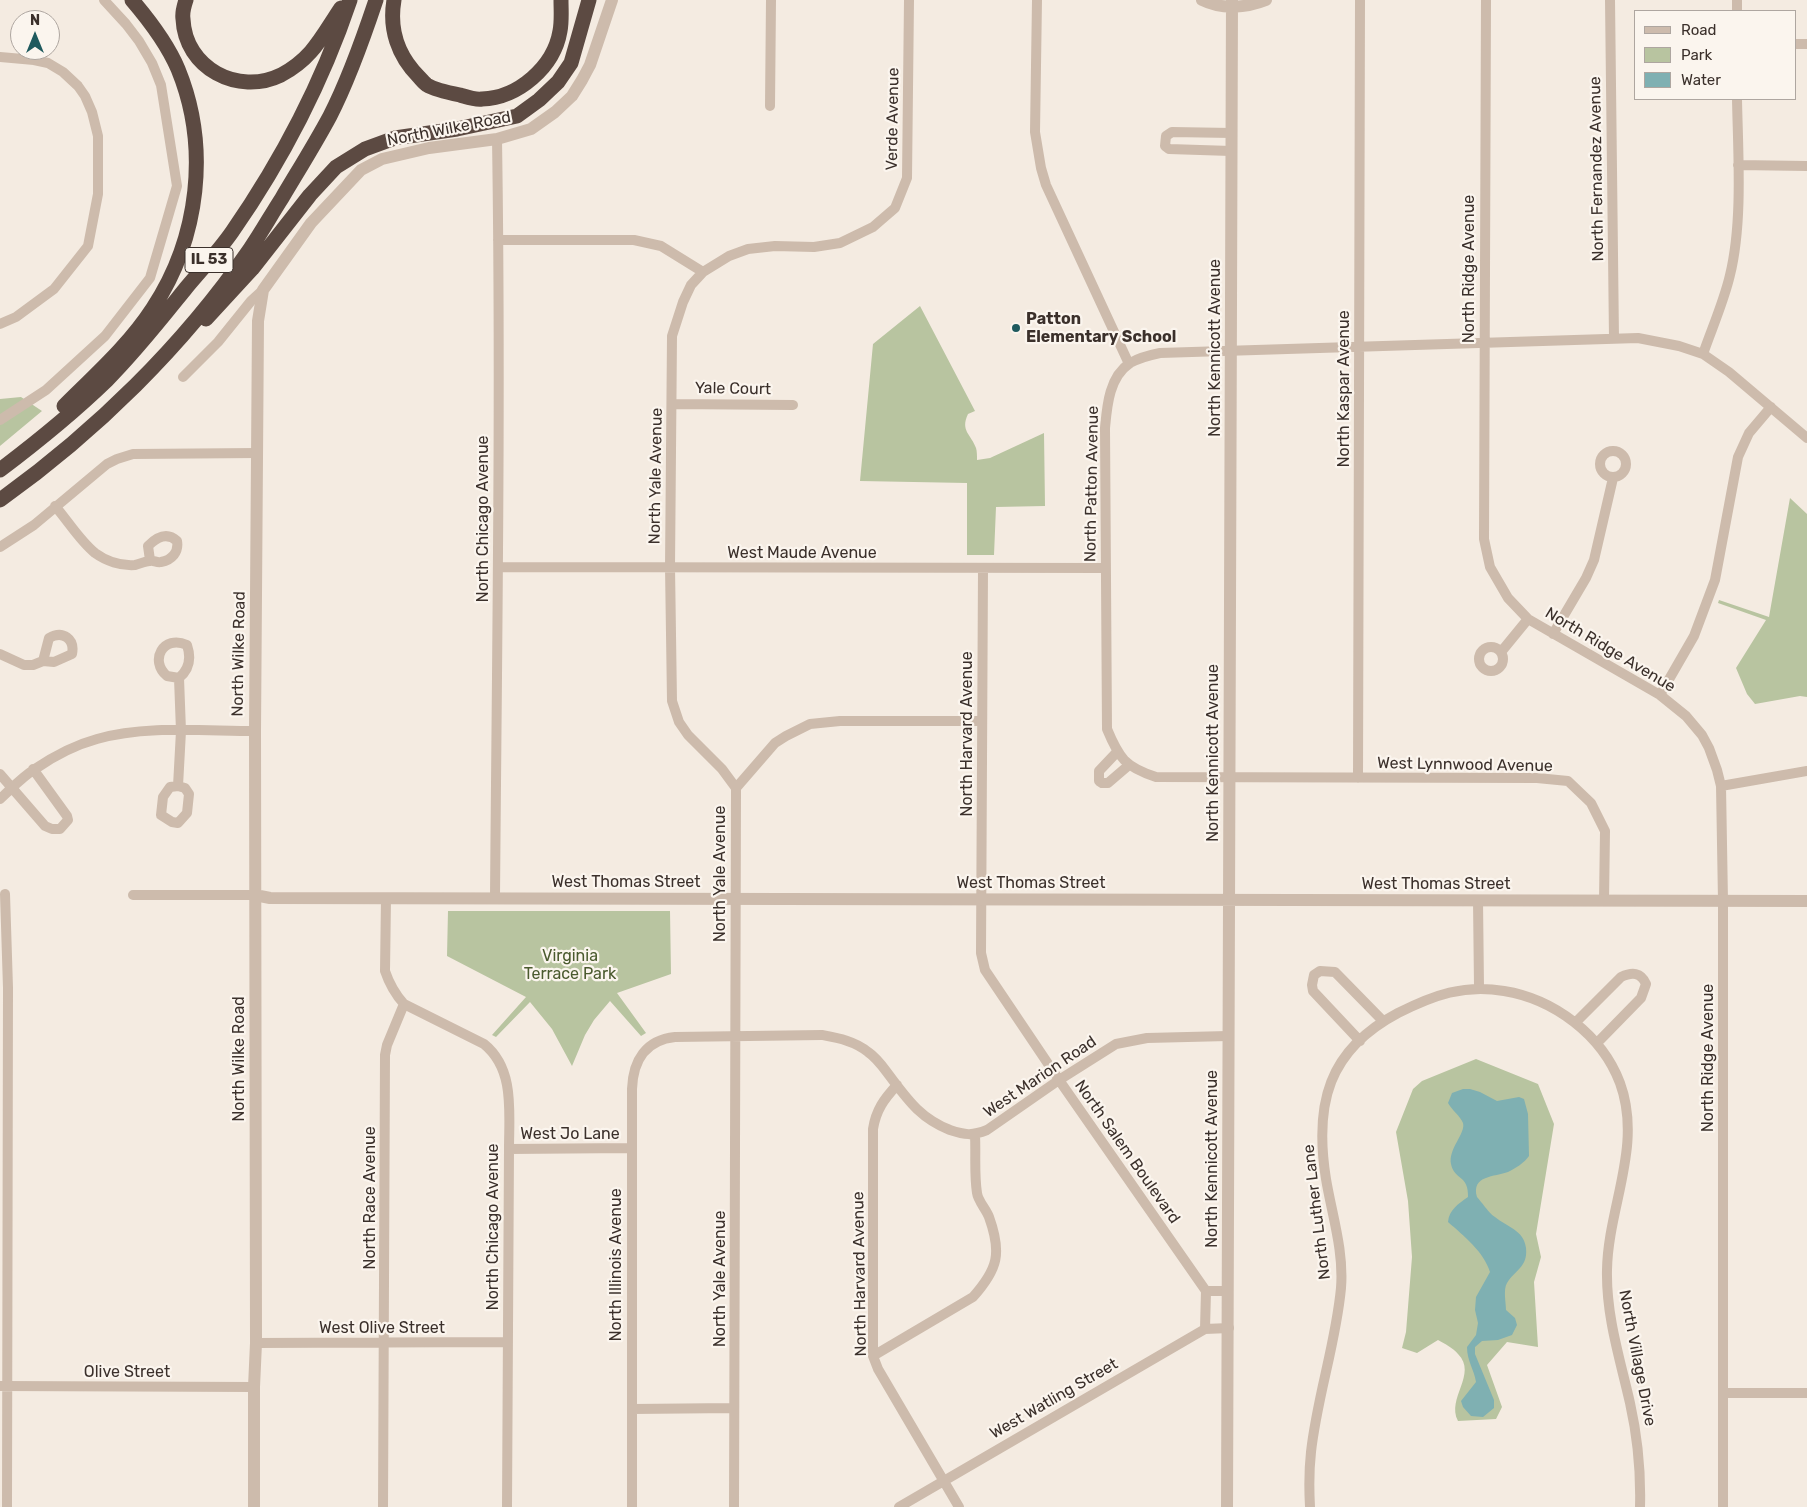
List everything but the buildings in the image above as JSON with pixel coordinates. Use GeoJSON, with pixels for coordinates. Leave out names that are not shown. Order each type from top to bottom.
{"type":"FeatureCollection","features":[{"type":"Feature","properties":{"kind":"highway"},"geometry":{"type":"LineString","coordinates":[[0,464],[11,451],[38,430],[95,375],[142,324],[164,290],[180,256],[191,220],[195,190],[196,152],[185,89],[177,68],[158,32],[132,0]]}},
{"type":"Feature","properties":{"kind":"highway"},"geometry":{"type":"LineString","coordinates":[[186,0],[182,18],[184,28],[198,58],[206,66],[226,78],[239,82],[254,82],[281,74],[312,52],[345,0]]}},
{"type":"Feature","properties":{"kind":"highway","name":"IL 53"},"geometry":{"type":"LineString","coordinates":[[0,470],[65,418],[107,379],[154,328],[231,233],[275,164],[312,96],[330,56],[350,0]]}},
{"type":"Feature","properties":{"kind":"highway","name":"IL 53"},"geometry":{"type":"LineString","coordinates":[[0,500],[65,450],[140,382],[174,345],[250,249],[330,116],[357,54],[376,0]]}},
{"type":"Feature","properties":{"kind":"highway"},"geometry":{"type":"LineString","coordinates":[[394,0],[392,28],[398,49],[408,66],[427,85],[481,100],[503,96],[522,86],[539,71],[555,45],[560,32],[561,0]]}},
{"type":"Feature","properties":{"kind":"highway"},"geometry":{"type":"LineString","coordinates":[[174,345],[211,314],[252,270],[310,195],[336,167],[365,149],[395,138],[457,129],[517,116],[539,100],[558,82],[571,63],[589,0]]}},
{"type":"Feature","properties":{"kind":"street"},"geometry":{"type":"LineString","coordinates":[[0,420],[46,390],[105,336],[150,278],[176,186],[161,85],[152,63],[138,41],[117,13],[104,0]]}},
{"type":"Feature","properties":{"kind":"street","name":"North Wilke Road"},"geometry":{"type":"LineString","coordinates":[[254,1507],[256,1343],[254,731],[258,321],[263,290],[311,223],[361,170],[382,159],[429,148],[497,139],[532,129],[555,112],[572,96],[590,65],[612,0]]}},
{"type":"Feature","properties":{"kind":"street"},"geometry":{"type":"LineString","coordinates":[[770,0],[770,106]]}},
{"type":"Feature","properties":{"kind":"street","name":"Verde Avenue"},"geometry":{"type":"LineString","coordinates":[[703,272],[729,256],[748,249],[775,246],[814,247],[840,242],[873,227],[895,208],[907,178],[909,0]]}},
{"type":"Feature","properties":{"kind":"street"},"geometry":{"type":"LineString","coordinates":[[1037,0],[1035,132],[1041,168],[1046,185],[1129,364],[1160,353],[1638,338],[1679,346],[1703,354],[1729,372],[1807,438]]}},
{"type":"Feature","properties":{"kind":"street"},"geometry":{"type":"LineString","coordinates":[[1202,0],[1212,4],[1232,3],[1245,7],[1266,0]]}},
{"type":"Feature","properties":{"kind":"street","name":"North Kaspar Avenue"},"geometry":{"type":"LineString","coordinates":[[1358,778],[1360,0]]}},
{"type":"Feature","properties":{"kind":"street","name":"North Ridge Avenue"},"geometry":{"type":"LineString","coordinates":[[1486,0],[1484,539],[1490,567],[1508,598],[1528,618],[1660,695],[1686,716],[1702,735],[1717,770],[1720,786],[1723,901],[1723,1507]]}},
{"type":"Feature","properties":{"kind":"street","name":"North Fernandez Avenue"},"geometry":{"type":"LineString","coordinates":[[1610,0],[1614,338]]}},
{"type":"Feature","properties":{"kind":"street","name":"North Kennicott Avenue"},"geometry":{"type":"LineString","coordinates":[[1227,1507],[1232,3]]}},
{"type":"Feature","properties":{"kind":"street"},"geometry":{"type":"LineString","coordinates":[[0,57],[34,60],[48,64],[63,72],[78,86],[85,96],[92,112],[98,136],[98,194],[88,246],[54,289],[16,317],[0,324]]}},
{"type":"Feature","properties":{"kind":"street"},"geometry":{"type":"LineString","coordinates":[[1703,354],[1733,262],[1736,233],[1738,165],[1737,100]]}},
{"type":"Feature","properties":{"kind":"street"},"geometry":{"type":"LineString","coordinates":[[1231,151],[1169,149],[1164,146],[1164,142],[1166,136],[1172,132],[1232,133]]}},
{"type":"Feature","properties":{"kind":"street","name":"North Chicago Avenue"},"geometry":{"type":"LineString","coordinates":[[495,898],[498,567],[497,139]]}},
{"type":"Feature","properties":{"kind":"street"},"geometry":{"type":"LineString","coordinates":[[1738,165],[1807,166]]}},
{"type":"Feature","properties":{"kind":"street"},"geometry":{"type":"LineString","coordinates":[[498,240],[634,240],[661,246],[703,272]]}},
{"type":"Feature","properties":{"kind":"street","name":"North Yale Avenue"},"geometry":{"type":"LineString","coordinates":[[703,272],[691,285],[683,302],[672,336],[670,567],[672,701],[679,722],[688,735],[722,769],[736,788],[734,1507]]}},
{"type":"Feature","properties":{"kind":"street"},"geometry":{"type":"LineString","coordinates":[[183,377],[218,342],[251,301],[263,290]]}},
{"type":"Feature","properties":{"kind":"street","name":"North Patton Avenue"},"geometry":{"type":"LineString","coordinates":[[1129,364],[1120,373],[1112,386],[1105,428],[1107,729],[1117,752],[1129,765],[1143,773],[1156,777],[1229,777]]}},
{"type":"Feature","properties":{"kind":"street","name":"Yale Court"},"geometry":{"type":"LineString","coordinates":[[672,404],[793,405]]}},
{"type":"Feature","properties":{"kind":"street"},"geometry":{"type":"LineString","coordinates":[[1660,695],[1694,636],[1715,580],[1738,458],[1749,433],[1770,406]]}},
{"type":"Feature","properties":{"kind":"street"},"geometry":{"type":"LineString","coordinates":[[0,547],[34,525],[107,464],[117,459],[134,454],[257,453]]}},
{"type":"Feature","properties":{"kind":"street"},"geometry":{"type":"LineString","coordinates":[[1553,634],[1586,578],[1594,560],[1613,478]]}},
{"type":"Feature","properties":{"kind":"street"},"geometry":{"type":"LineString","coordinates":[[55,506],[96,554],[109,561],[122,564],[135,565],[150,560]]}},
{"type":"Feature","properties":{"kind":"street","name":"West Maude Avenue"},"geometry":{"type":"LineString","coordinates":[[498,567],[1105,568]]}},
{"type":"Feature","properties":{"kind":"street","name":"North Harvard Avenue"},"geometry":{"type":"LineString","coordinates":[[981,899],[983,569]]}},
{"type":"Feature","properties":{"kind":"street"},"geometry":{"type":"LineString","coordinates":[[1501,652],[1528,618]]}},
{"type":"Feature","properties":{"kind":"street"},"geometry":{"type":"LineString","coordinates":[[0,654],[24,665],[34,665],[43,661]]}},
{"type":"Feature","properties":{"kind":"street"},"geometry":{"type":"LineString","coordinates":[[178,786],[181,731],[180,678]]}},
{"type":"Feature","properties":{"kind":"street"},"geometry":{"type":"LineString","coordinates":[[736,788],[776,744],[786,736],[810,724],[840,721],[981,721]]}},
{"type":"Feature","properties":{"kind":"street"},"geometry":{"type":"LineString","coordinates":[[0,798],[34,770],[71,748],[98,739],[148,731],[254,731]]}},
{"type":"Feature","properties":{"kind":"street"},"geometry":{"type":"LineString","coordinates":[[1117,752],[1099,771],[1099,781],[1108,783],[1129,765]]}},
{"type":"Feature","properties":{"kind":"street"},"geometry":{"type":"LineString","coordinates":[[0,774],[45,826],[52,829],[60,829],[65,826],[68,816],[34,770]]}},
{"type":"Feature","properties":{"kind":"street"},"geometry":{"type":"LineString","coordinates":[[1720,786],[1807,771]]}},
{"type":"Feature","properties":{"kind":"street","name":"West Lynnwood Avenue"},"geometry":{"type":"LineString","coordinates":[[1229,777],[1537,778],[1568,782],[1592,803],[1605,832],[1604,900]]}},
{"type":"Feature","properties":{"kind":"street"},"geometry":{"type":"LineString","coordinates":[[4,894],[8,988],[4,1386],[7,1507]]}},
{"type":"Feature","properties":{"kind":"street"},"geometry":{"type":"LineString","coordinates":[[133,895],[255,896]]}},
{"type":"Feature","properties":{"kind":"street","name":"West Thomas Street"},"geometry":{"type":"LineString","coordinates":[[255,896],[270,898],[1807,901]]}},
{"type":"Feature","properties":{"kind":"street"},"geometry":{"type":"LineString","coordinates":[[386,898],[385,970],[388,981],[404,1004]]}},
{"type":"Feature","properties":{"kind":"street","name":"North Salem Boulevard"},"geometry":{"type":"LineString","coordinates":[[981,899],[981,953],[986,970],[1059,1080],[1206,1291]]}},
{"type":"Feature","properties":{"kind":"street"},"geometry":{"type":"LineString","coordinates":[[1478,900],[1479,987]]}},
{"type":"Feature","properties":{"kind":"street"},"geometry":{"type":"LineString","coordinates":[[1360,1041],[1313,991],[1314,974],[1320,971],[1335,972],[1383,1021]]}},
{"type":"Feature","properties":{"kind":"street"},"geometry":{"type":"LineString","coordinates":[[1575,1023],[1621,977],[1636,973],[1643,978],[1646,984],[1642,998],[1598,1043]]}},
{"type":"Feature","properties":{"kind":"street","name":"North Luther Lane"},"geometry":{"type":"LineString","coordinates":[[1310,1507],[1312,1440],[1338,1307],[1341,1280],[1337,1229],[1324,1165],[1323,1119],[1331,1080],[1346,1054],[1383,1021],[1432,997],[1479,987]]}},
{"type":"Feature","properties":{"kind":"street","name":"North Village Drive"},"geometry":{"type":"LineString","coordinates":[[1479,987],[1508,991],[1525,997],[1542,1004],[1575,1023],[1598,1043],[1615,1071],[1621,1086],[1628,1125],[1628,1151],[1624,1177],[1611,1227],[1607,1255],[1607,1280],[1611,1322],[1640,1454],[1640,1507]]}},
{"type":"Feature","properties":{"kind":"street","name":"North Chicago Avenue"},"geometry":{"type":"LineString","coordinates":[[404,1004],[484,1044],[493,1051],[506,1076],[509,1149],[507,1507]]}},
{"type":"Feature","properties":{"kind":"street","name":"North Race Avenue"},"geometry":{"type":"LineString","coordinates":[[384,1507],[385,1055],[386,1044],[404,1004]]}},
{"type":"Feature","properties":{"kind":"street","name":"West Marion Road"},"geometry":{"type":"LineString","coordinates":[[665,1038],[822,1035],[840,1038],[868,1052],[879,1062],[916,1109],[935,1124],[965,1135],[975,1135],[987,1130],[1059,1080],[1116,1044],[1147,1038],[1228,1036]]}},
{"type":"Feature","properties":{"kind":"street","name":"North Illinois Avenue"},"geometry":{"type":"LineString","coordinates":[[632,1507],[632,1082],[640,1057],[653,1043],[665,1038]]}},
{"type":"Feature","properties":{"kind":"street","name":"North Harvard Avenue"},"geometry":{"type":"LineString","coordinates":[[897,1085],[883,1100],[873,1129],[873,1356],[878,1370],[959,1507]]}},
{"type":"Feature","properties":{"kind":"street"},"geometry":{"type":"LineString","coordinates":[[873,1356],[973,1297],[982,1287],[995,1266],[996,1254],[992,1227],[977,1195],[975,1135]]}},
{"type":"Feature","properties":{"kind":"street","name":"West Jo Lane"},"geometry":{"type":"LineString","coordinates":[[509,1149],[631,1148]]}},
{"type":"Feature","properties":{"kind":"street"},"geometry":{"type":"LineString","coordinates":[[1205,1329],[1206,1291],[1228,1291]]}},
{"type":"Feature","properties":{"kind":"street","name":"West Watling Street"},"geometry":{"type":"LineString","coordinates":[[899,1507],[1205,1329],[1229,1328]]}},
{"type":"Feature","properties":{"kind":"street","name":"West Olive Street"},"geometry":{"type":"LineString","coordinates":[[256,1343],[384,1344],[508,1342]]}},
{"type":"Feature","properties":{"kind":"street","name":"Olive Street"},"geometry":{"type":"LineString","coordinates":[[4,1386],[254,1387]]}},
{"type":"Feature","properties":{"kind":"street"},"geometry":{"type":"LineString","coordinates":[[1724,1393],[1807,1393]]}},
{"type":"Feature","properties":{"kind":"street"},"geometry":{"type":"LineString","coordinates":[[632,1409],[734,1408]]}},
{"type":"Feature","properties":{"kind":"green space"},"geometry":{"type":"Polygon","coordinates":[[[920,306],[975,411],[968,414],[965,425],[976,448],[977,460],[990,458],[1044,433],[1045,506],[996,507],[994,555],[967,555],[967,483],[860,481],[873,344],[920,306]]]}},
{"type":"Feature","properties":{"kind":"green space"},"geometry":{"type":"Polygon","coordinates":[[[21,397],[42,411],[0,446],[0,399],[21,397]]]}},
{"type":"Feature","properties":{"kind":"green space"},"geometry":{"type":"Polygon","coordinates":[[[1790,498],[1807,514],[1807,697],[1800,696],[1755,704],[1747,694],[1736,668],[1766,620],[1718,603],[1719,600],[1769,617],[1790,498]]]}},
{"type":"Feature","properties":{"kind":"green space","name":"Virginia Terrace Park"},"geometry":{"type":"Polygon","coordinates":[[[448,911],[670,911],[671,974],[617,993],[646,1033],[641,1036],[610,1001],[594,1020],[585,1035],[572,1066],[552,1029],[530,1002],[496,1037],[492,1035],[526,997],[447,956],[448,911]]]}},
{"type":"Feature","properties":{"kind":"green space"},"geometry":{"type":"Polygon","coordinates":[[[1476,1059],[1538,1084],[1554,1124],[1536,1234],[1541,1257],[1534,1282],[1538,1347],[1507,1342],[1487,1365],[1502,1407],[1496,1419],[1458,1421],[1455,1412],[1456,1404],[1465,1370],[1458,1354],[1438,1340],[1417,1353],[1402,1348],[1406,1332],[1412,1257],[1408,1201],[1396,1132],[1413,1089],[1422,1081],[1476,1059]]]}},
{"type":"Feature","properties":{"kind":"water"},"geometry":{"type":"Polygon","coordinates":[[[1463,1089],[1480,1092],[1497,1101],[1519,1097],[1524,1099],[1528,1114],[1529,1156],[1520,1165],[1508,1172],[1485,1178],[1477,1185],[1476,1190],[1477,1197],[1488,1211],[1518,1233],[1525,1242],[1526,1248],[1523,1264],[1507,1283],[1505,1289],[1506,1310],[1515,1318],[1517,1325],[1512,1335],[1498,1340],[1482,1341],[1475,1347],[1475,1354],[1494,1400],[1494,1408],[1483,1417],[1471,1416],[1463,1407],[1461,1401],[1476,1382],[1468,1357],[1467,1347],[1476,1335],[1478,1323],[1475,1310],[1476,1297],[1490,1272],[1478,1251],[1448,1222],[1452,1211],[1468,1197],[1468,1190],[1464,1181],[1455,1173],[1451,1164],[1452,1153],[1462,1132],[1463,1123],[1448,1103],[1452,1093],[1463,1089]]]}},
{"type":"Feature","properties":{"kind":"place","name":"Patton Elementary School"},"geometry":{"type":"Point","coordinates":[1016,328]}}]}
